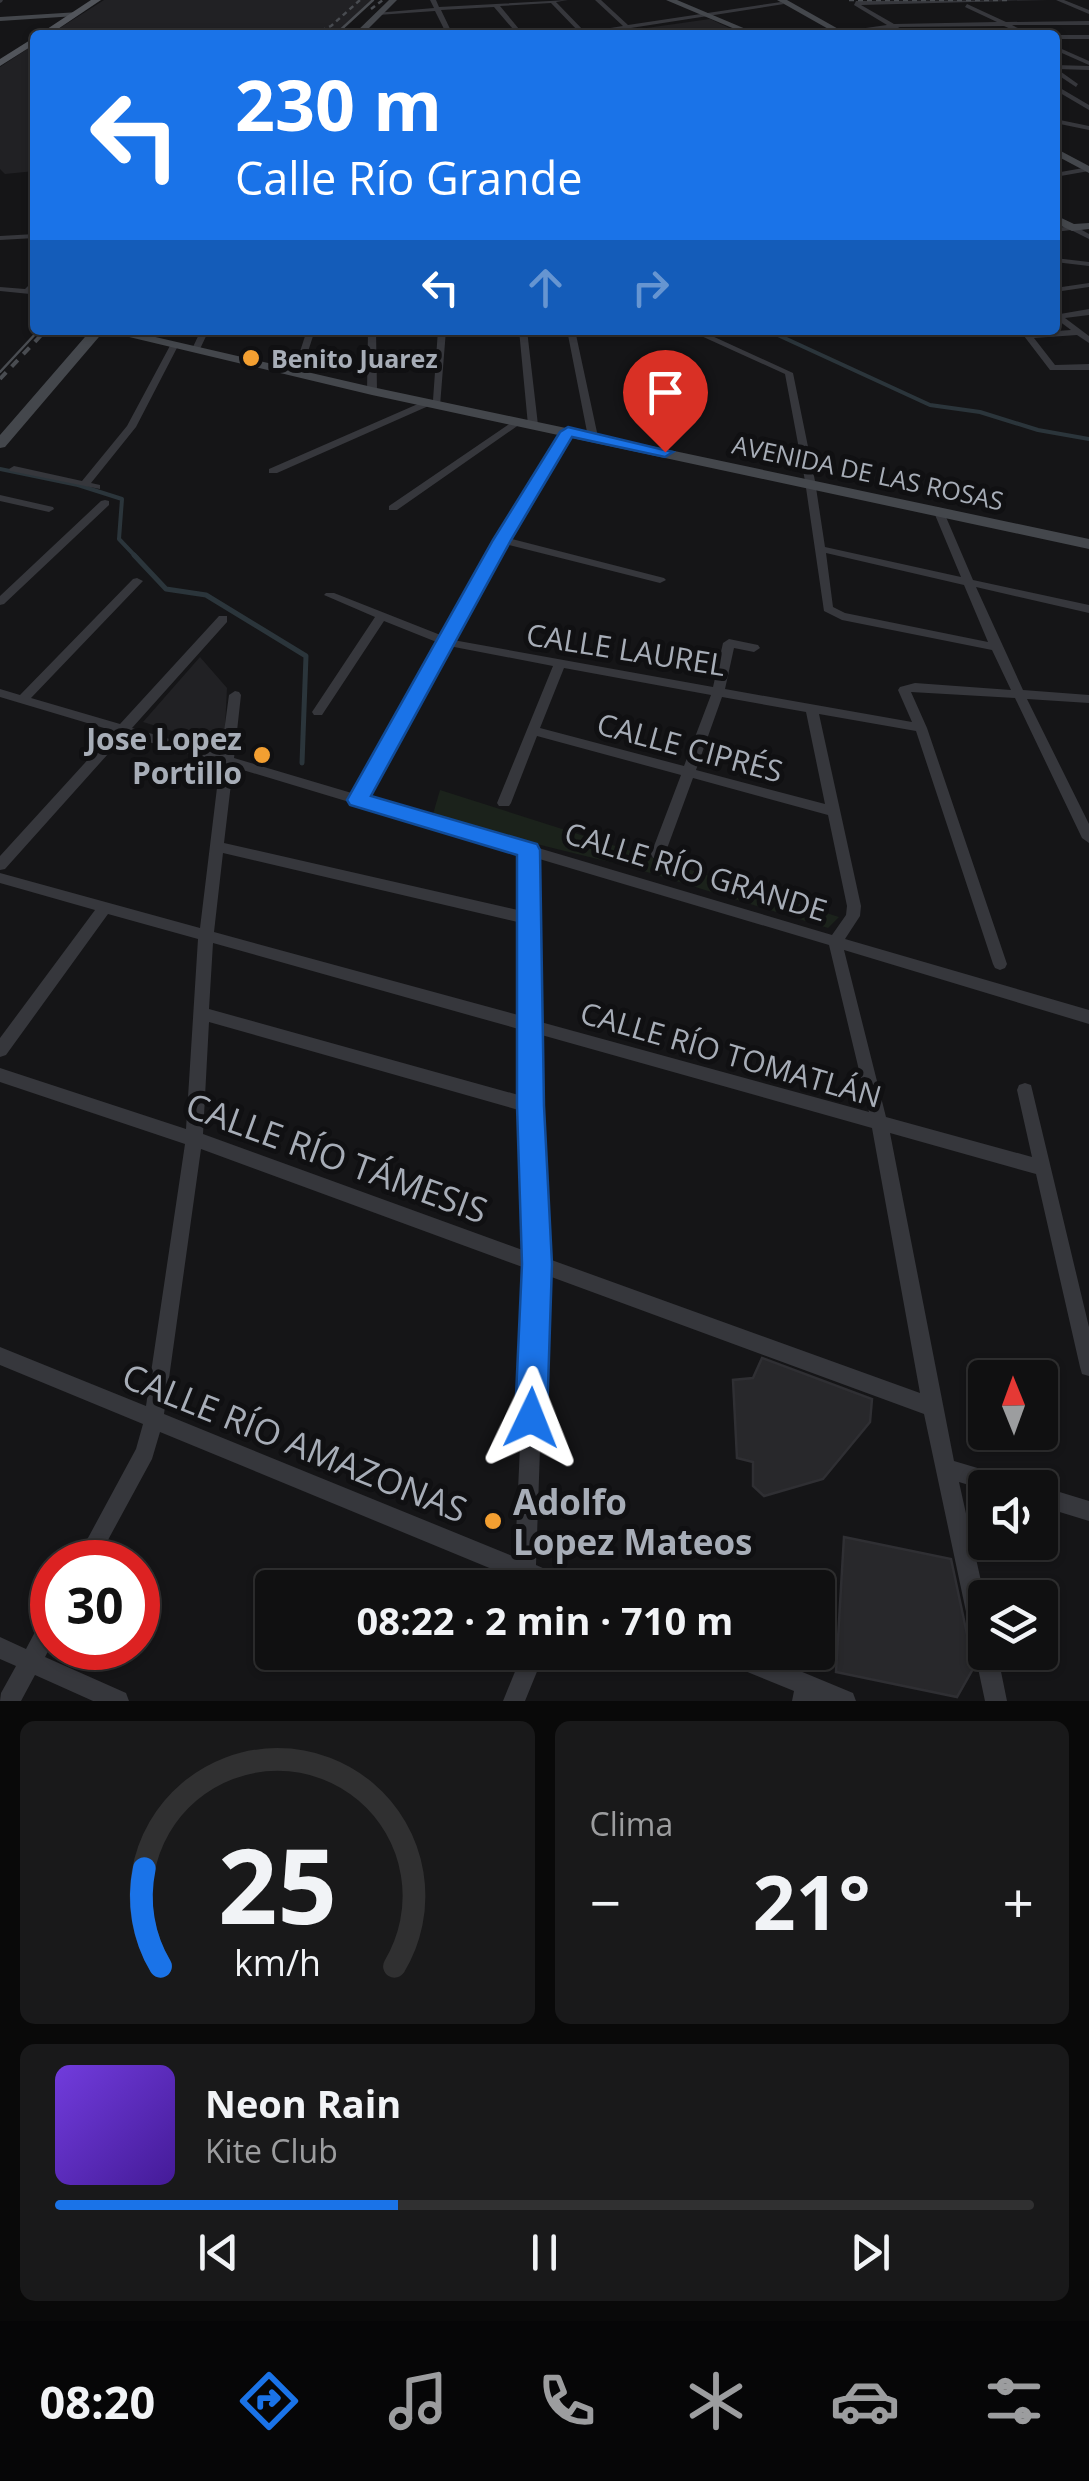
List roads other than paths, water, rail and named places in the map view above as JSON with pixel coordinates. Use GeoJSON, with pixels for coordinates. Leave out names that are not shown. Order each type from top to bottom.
{"type":"FeatureCollection","features":[{"type":"Feature","properties":{"kind":"main road"},"geometry":{"type":"LineString","coordinates":[[51,30],[98,0]]}},
{"type":"Feature","properties":{"kind":"main road"},"geometry":{"type":"LineString","coordinates":[[0,63],[30,43]]}},
{"type":"Feature","properties":{"kind":"street"},"geometry":{"type":"LineString","coordinates":[[363,30],[392,0]]}},
{"type":"Feature","properties":{"kind":"street"},"geometry":{"type":"LineString","coordinates":[[433,0],[447,30]]}},
{"type":"Feature","properties":{"kind":"street"},"geometry":{"type":"LineString","coordinates":[[491,0],[516,30]]}},
{"type":"Feature","properties":{"kind":"street"},"geometry":{"type":"LineString","coordinates":[[378,13],[438,12],[565,0]]}},
{"type":"Feature","properties":{"kind":"street"},"geometry":{"type":"LineString","coordinates":[[598,0],[627,27]]}},
{"type":"Feature","properties":{"kind":"street"},"geometry":{"type":"LineString","coordinates":[[670,0],[745,30]]}},
{"type":"Feature","properties":{"kind":"street"},"geometry":{"type":"LineString","coordinates":[[899,30],[856,3],[1045,0]]}},
{"type":"Feature","properties":{"kind":"street"},"geometry":{"type":"LineString","coordinates":[[1060,0],[1088,11]]}},
{"type":"Feature","properties":{"kind":"street"},"geometry":{"type":"LineString","coordinates":[[552,1],[580,30]]}},
{"type":"Feature","properties":{"kind":"street"},"geometry":{"type":"LineString","coordinates":[[609,30],[779,1],[832,30]]}},
{"type":"Feature","properties":{"kind":"street"},"geometry":{"type":"LineString","coordinates":[[1020,1],[1036,8]]}},
{"type":"Feature","properties":{"kind":"street"},"geometry":{"type":"LineString","coordinates":[[922,4],[963,30]]}},
{"type":"Feature","properties":{"kind":"street"},"geometry":{"type":"LineString","coordinates":[[962,4],[1018,30]]}},
{"type":"Feature","properties":{"kind":"street"},"geometry":{"type":"LineString","coordinates":[[0,19],[76,14]]}},
{"type":"Feature","properties":{"kind":"street"},"geometry":{"type":"LineString","coordinates":[[1053,16],[1069,23]]}},
{"type":"Feature","properties":{"kind":"street"},"geometry":{"type":"LineString","coordinates":[[866,30],[892,26],[1089,23]]}},
{"type":"Feature","properties":{"kind":"street"},"geometry":{"type":"LineString","coordinates":[[1060,38],[1089,37]]}},
{"type":"Feature","properties":{"kind":"street"},"geometry":{"type":"LineString","coordinates":[[1060,52],[1089,54]]}},
{"type":"Feature","properties":{"kind":"street"},"geometry":{"type":"LineString","coordinates":[[1070,54],[1089,66]]}},
{"type":"Feature","properties":{"kind":"street"},"geometry":{"type":"LineString","coordinates":[[1060,68],[1089,66]]}},
{"type":"Feature","properties":{"kind":"street"},"geometry":{"type":"LineString","coordinates":[[1060,72],[1076,86]]}},
{"type":"Feature","properties":{"kind":"street"},"geometry":{"type":"LineString","coordinates":[[1060,90],[1089,108]]}},
{"type":"Feature","properties":{"kind":"street"},"geometry":{"type":"LineString","coordinates":[[1060,122],[1089,132]]}},
{"type":"Feature","properties":{"kind":"street"},"geometry":{"type":"LineString","coordinates":[[1060,157],[1087,171]]}},
{"type":"Feature","properties":{"kind":"street"},"geometry":{"type":"LineString","coordinates":[[1060,174],[1087,171]]}},
{"type":"Feature","properties":{"kind":"street"},"geometry":{"type":"LineString","coordinates":[[1060,221],[1089,238]]}},
{"type":"Feature","properties":{"kind":"street"},"geometry":{"type":"LineString","coordinates":[[1060,229],[1089,226]]}},
{"type":"Feature","properties":{"kind":"street"},"geometry":{"type":"LineString","coordinates":[[2,237],[30,236]]}},
{"type":"Feature","properties":{"kind":"street"},"geometry":{"type":"LineString","coordinates":[[1060,260],[1088,261]]}},
{"type":"Feature","properties":{"kind":"street"},"geometry":{"type":"LineString","coordinates":[[1060,289],[1089,284]]}},
{"type":"Feature","properties":{"kind":"street"},"geometry":{"type":"LineString","coordinates":[[0,289],[30,288]]}},
{"type":"Feature","properties":{"kind":"street"},"geometry":{"type":"LineString","coordinates":[[1060,315],[1089,312]]}},
{"type":"Feature","properties":{"kind":"street"},"geometry":{"type":"LineString","coordinates":[[1060,317],[1089,340]]}},
{"type":"Feature","properties":{"kind":"street"},"geometry":{"type":"LineString","coordinates":[[1060,333],[1079,332]]}},
{"type":"Feature","properties":{"kind":"street"},"geometry":{"type":"LineString","coordinates":[[0,444],[94,335]]}},
{"type":"Feature","properties":{"kind":"street","name":"AVENIDA DE LAS ROSAS"},"geometry":{"type":"LineString","coordinates":[[133,335],[372,391],[1089,544]]}},
{"type":"Feature","properties":{"kind":"street"},"geometry":{"type":"LineString","coordinates":[[196,349],[203,335]]}},
{"type":"Feature","properties":{"kind":"street"},"geometry":{"type":"LineString","coordinates":[[297,373],[309,335]]}},
{"type":"Feature","properties":{"kind":"street"},"geometry":{"type":"LineString","coordinates":[[372,335],[372,391]]}},
{"type":"Feature","properties":{"kind":"street"},"geometry":{"type":"LineString","coordinates":[[273,470],[434,403],[441,335]]}},
{"type":"Feature","properties":{"kind":"street"},"geometry":{"type":"LineString","coordinates":[[393,508],[526,423],[523,335]]}},
{"type":"Feature","properties":{"kind":"street"},"geometry":{"type":"LineString","coordinates":[[572,335],[593,437]]}},
{"type":"Feature","properties":{"kind":"street"},"geometry":{"type":"LineString","coordinates":[[704,335],[787,370],[810,482],[824,603],[834,613],[996,647]]}},
{"type":"Feature","properties":{"kind":"street"},"geometry":{"type":"LineString","coordinates":[[1031,335],[1053,368],[1089,367]]}},
{"type":"Feature","properties":{"kind":"street"},"geometry":{"type":"LineString","coordinates":[[14,469],[90,486],[131,427],[175,344]]}},
{"type":"Feature","properties":{"kind":"street"},"geometry":{"type":"LineString","coordinates":[[358,800],[502,540],[568,432]]}},
{"type":"Feature","properties":{"kind":"street"},"geometry":{"type":"LineString","coordinates":[[0,498],[49,509]]}},
{"type":"Feature","properties":{"kind":"street"},"geometry":{"type":"LineString","coordinates":[[0,602],[105,503]]}},
{"type":"Feature","properties":{"kind":"street"},"geometry":{"type":"LineString","coordinates":[[938,510],[996,647],[1089,838]]}},
{"type":"Feature","properties":{"kind":"street"},"geometry":{"type":"LineString","coordinates":[[502,540],[660,580]]}},
{"type":"Feature","properties":{"kind":"street"},"geometry":{"type":"LineString","coordinates":[[820,549],[1089,609]]}},
{"type":"Feature","properties":{"kind":"street"},"geometry":{"type":"LineString","coordinates":[[23,699],[137,582]]}},
{"type":"Feature","properties":{"kind":"street","name":"CALLE LAUREL"},"geometry":{"type":"LineString","coordinates":[[330,595],[448,642],[921,728]]}},
{"type":"Feature","properties":{"kind":"street"},"geometry":{"type":"LineString","coordinates":[[318,712],[381,617]]}},
{"type":"Feature","properties":{"kind":"street"},"geometry":{"type":"LineString","coordinates":[[0,865],[223,620]]}},
{"type":"Feature","properties":{"kind":"street"},"geometry":{"type":"LineString","coordinates":[[658,854],[719,689],[730,642],[754,648]]}},
{"type":"Feature","properties":{"kind":"street"},"geometry":{"type":"LineString","coordinates":[[504,803],[560,664]]}},
{"type":"Feature","properties":{"kind":"street"},"geometry":{"type":"LineString","coordinates":[[1000,964],[921,728],[904,690],[914,686],[1089,700]]}},
{"type":"Feature","properties":{"kind":"street","name":"CALLE RÍO GRANDE"},"geometry":{"type":"LineString","coordinates":[[0,692],[1089,1018]]}},
{"type":"Feature","properties":{"kind":"street"},"geometry":{"type":"LineString","coordinates":[[97,1540],[145,1452],[154,1419],[194,1138],[206,936],[235,695]]}},
{"type":"Feature","properties":{"kind":"street"},"geometry":{"type":"LineString","coordinates":[[811,707],[854,906],[853,916],[835,942],[880,1125],[932,1407],[971,1580]]}},
{"type":"Feature","properties":{"kind":"street","name":"CALLE CIPRÉS"},"geometry":{"type":"LineString","coordinates":[[535,731],[832,811]]}},
{"type":"Feature","properties":{"kind":"street"},"geometry":{"type":"LineString","coordinates":[[217,847],[530,918]]}},
{"type":"Feature","properties":{"kind":"street"},"geometry":{"type":"LineString","coordinates":[[524,1570],[537,1264],[530,1106],[529,850]]}},
{"type":"Feature","properties":{"kind":"street","name":"CALLE RÍO TOMATLÁN"},"geometry":{"type":"LineString","coordinates":[[0,878],[1043,1168]]}},
{"type":"Feature","properties":{"kind":"street"},"geometry":{"type":"LineString","coordinates":[[0,1050],[104,909]]}},
{"type":"Feature","properties":{"kind":"street"},"geometry":{"type":"LineString","coordinates":[[200,1013],[530,1106]]}},
{"type":"Feature","properties":{"kind":"street","name":"CALLE RÍO TÁMESIS"},"geometry":{"type":"LineString","coordinates":[[0,1075],[194,1138],[932,1407]]}},
{"type":"Feature","properties":{"kind":"street"},"geometry":{"type":"LineString","coordinates":[[1025,1090],[1089,1367]]}},
{"type":"Feature","properties":{"kind":"street","name":"CALLE RÍO AMAZONAS"},"geometry":{"type":"LineString","coordinates":[[0,1356],[519,1570]]}},
{"type":"Feature","properties":{"kind":"street"},"geometry":{"type":"LineString","coordinates":[[948,1469],[968,1475]]}},
{"type":"Feature","properties":{"kind":"street"},"geometry":{"type":"LineString","coordinates":[[1058,1501],[1089,1510]]}},
{"type":"Feature","properties":{"kind":"street"},"geometry":{"type":"LineString","coordinates":[[0,1648],[30,1662]]}},
{"type":"Feature","properties":{"kind":"street"},"geometry":{"type":"LineString","coordinates":[[10,1701],[30,1664]]}},
{"type":"Feature","properties":{"kind":"street"},"geometry":{"type":"LineString","coordinates":[[49,1670],[118,1701]]}},
{"type":"Feature","properties":{"kind":"street"},"geometry":{"type":"LineString","coordinates":[[514,1701],[527,1670]]}},
{"type":"Feature","properties":{"kind":"street"},"geometry":{"type":"LineString","coordinates":[[761,1670],[805,1693],[846,1701]]}},
{"type":"Feature","properties":{"kind":"street"},"geometry":{"type":"LineString","coordinates":[[990,1670],[996,1701]]}},
{"type":"Feature","properties":{"kind":"waterway"},"geometry":{"type":"LineString","coordinates":[[778,335],[930,405],[980,412],[1038,430],[1089,439]]}},
{"type":"Feature","properties":{"kind":"waterway"},"geometry":{"type":"LineString","coordinates":[[0,469],[78,485],[122,499],[119,539],[137,558]]}},
{"type":"Feature","properties":{"kind":"waterway"},"geometry":{"type":"LineString","coordinates":[[134,555],[166,589],[206,595],[306,656],[302,763]]}},
{"type":"Feature","properties":{"kind":"tram line"},"geometry":{"type":"LineString","coordinates":[[340,30],[373,0]]}},
{"type":"Feature","properties":{"kind":"tram line"},"geometry":{"type":"LineString","coordinates":[[0,372],[34,335]]}},
{"type":"Feature","properties":{"kind":"railway"},"geometry":{"type":"LineString","coordinates":[[323,30],[360,0]]}},
{"type":"Feature","properties":{"kind":"railway"},"geometry":{"type":"LineString","coordinates":[[371,9],[383,0]]}},
{"type":"Feature","properties":{"kind":"railway"},"geometry":{"type":"LineString","coordinates":[[849,0],[1010,0]]}},
{"type":"Feature","properties":{"kind":"railway"},"geometry":{"type":"LineString","coordinates":[[0,379],[41,335]]}},
{"type":"Feature","properties":{"kind":"place","name":"Benito Juarez"},"geometry":{"type":"Point","coordinates":[251,358]}},
{"type":"Feature","properties":{"kind":"place","name":"Jose Lopez Portillo"},"geometry":{"type":"Point","coordinates":[262,755]}},
{"type":"Feature","properties":{"kind":"place","name":"Adolfo Lopez Mateos"},"geometry":{"type":"Point","coordinates":[493,1521]}}]}
